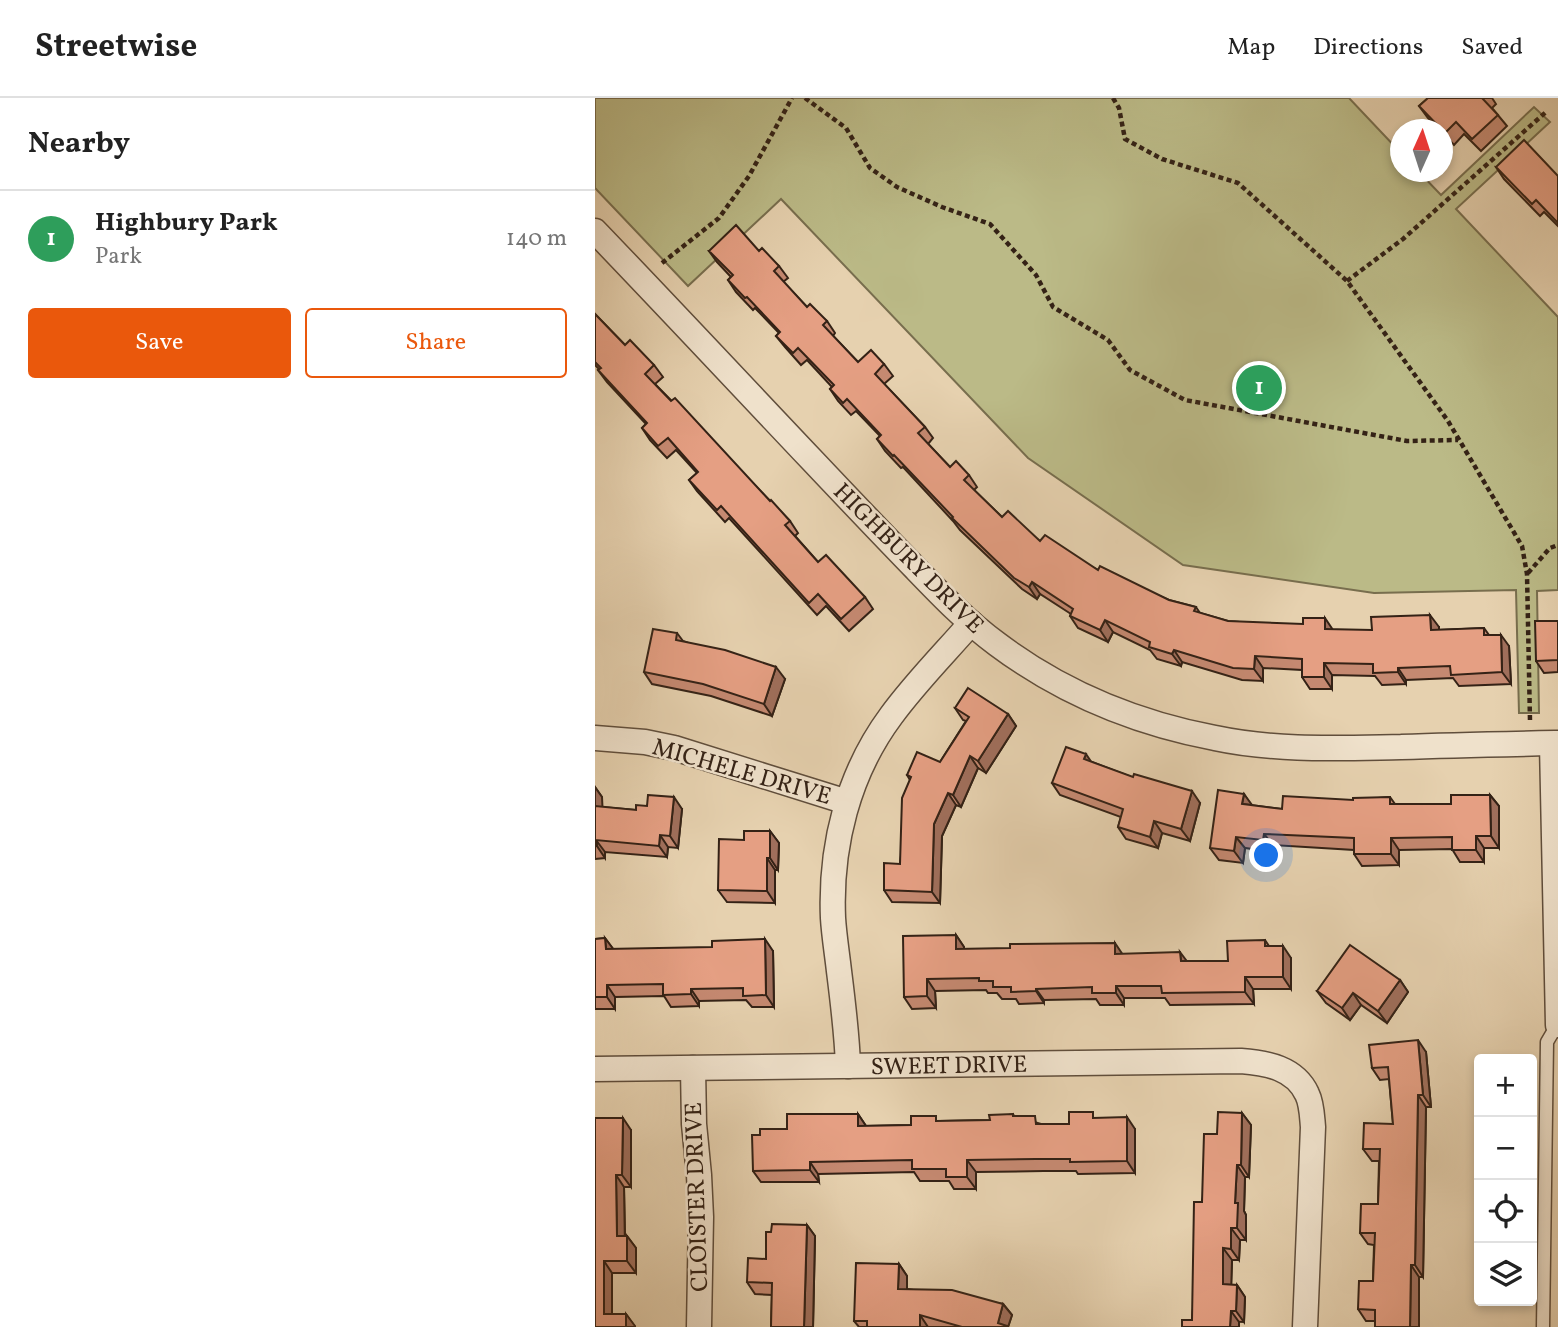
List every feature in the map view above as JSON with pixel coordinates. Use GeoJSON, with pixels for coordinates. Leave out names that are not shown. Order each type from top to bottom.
{"type":"FeatureCollection","features":[{"type":"Feature","properties":{"kind":"street","name":"HIGHBURY DRIVE"},"geometry":{"type":"LineString","coordinates":[[595,231],[952,606],[1020,661],[1076,693],[1130,715],[1212,738],[1244,743],[1304,748],[1555,743]]}},
{"type":"Feature","properties":{"kind":"street"},"geometry":{"type":"LineString","coordinates":[[848,1066],[847,1030],[833,919],[834,860],[847,802],[874,742],[890,717],[971,623]]}},
{"type":"Feature","properties":{"kind":"street","name":"MICHELE DRIVE"},"geometry":{"type":"LineString","coordinates":[[595,738],[645,742],[674,748],[847,802]]}},
{"type":"Feature","properties":{"kind":"street"},"geometry":{"type":"LineString","coordinates":[[1555,743],[1558,1026]]}},
{"type":"Feature","properties":{"kind":"street","name":"SWEET DRIVE"},"geometry":{"type":"LineString","coordinates":[[595,1069],[1241,1061],[1265,1063],[1283,1069],[1298,1080],[1307,1094],[1313,1127],[1305,1327]]}},
{"type":"Feature","properties":{"kind":"street","name":"CLOISTER DRIVE"},"geometry":{"type":"LineString","coordinates":[[694,1068],[694,1124],[701,1217],[699,1327]]}},
{"type":"Feature","properties":{"kind":"lane"},"geometry":{"type":"LineString","coordinates":[[1543,1327],[1552,1198],[1547,1042],[1558,1026]]}},
{"type":"Feature","properties":{"kind":"path"},"geometry":{"type":"LineString","coordinates":[[662,263],[719,218],[749,176],[792,98]]}},
{"type":"Feature","properties":{"kind":"path"},"geometry":{"type":"LineString","coordinates":[[805,98],[846,128],[870,169],[897,187],[990,224],[1036,275],[1053,307],[1108,340],[1130,370],[1185,400],[1407,441],[1459,440]]}},
{"type":"Feature","properties":{"kind":"path"},"geometry":{"type":"LineString","coordinates":[[1113,98],[1119,108],[1125,139],[1162,159],[1238,183],[1347,281],[1448,421],[1522,546],[1527,574],[1530,729]]}},
{"type":"Feature","properties":{"kind":"path"},"geometry":{"type":"LineString","coordinates":[[1347,281],[1403,239],[1546,112]]}},
{"type":"Feature","properties":{"kind":"path"},"geometry":{"type":"LineString","coordinates":[[1527,574],[1550,548],[1558,545]]}},
{"type":"Feature","properties":{"kind":"shaded area"},"geometry":{"type":"Polygon","coordinates":[[[595,98],[1349,98],[1390,141],[1390,182],[1429,182],[1441,195],[1534,107],[1550,122],[1456,209],[1558,317],[1558,590],[1537,591],[1539,713],[1519,713],[1516,590],[1374,593],[1183,565],[1028,458],[781,199],[688,286],[595,188],[595,98]]]}},
{"type":"Feature","properties":{"kind":"building"},"geometry":{"type":"Polygon","coordinates":[[[1428,98],[1482,98],[1498,115],[1472,139],[1456,122],[1453,125],[1453,119],[1432,119],[1419,106],[1428,98]]]}},
{"type":"Feature","properties":{"kind":"building"},"geometry":{"type":"Polygon","coordinates":[[[1524,140],[1558,176],[1558,223],[1536,200],[1532,204],[1496,167],[1524,140]]]}},
{"type":"Feature","properties":{"kind":"building"},"geometry":{"type":"Polygon","coordinates":[[[736,225],[759,251],[762,248],[779,266],[774,271],[807,307],[810,304],[827,321],[823,325],[858,362],[871,350],[884,364],[875,374],[925,427],[918,433],[950,467],[956,461],[969,475],[964,480],[1002,517],[1008,511],[1040,541],[1045,535],[1098,570],[1100,566],[1169,600],[1196,607],[1194,611],[1228,621],[1303,624],[1303,618],[1325,618],[1325,629],[1372,630],[1371,617],[1430,615],[1431,630],[1484,628],[1484,635],[1501,635],[1502,672],[1451,675],[1450,666],[1398,668],[1398,672],[1373,673],[1373,664],[1324,663],[1324,677],[1302,677],[1302,659],[1255,656],[1254,669],[1233,668],[1174,650],[1172,654],[1149,647],[1150,642],[1105,620],[1100,630],[1070,616],[1073,609],[1032,582],[1029,587],[1014,578],[952,518],[877,439],[881,435],[847,399],[843,403],[830,389],[834,385],[798,348],[793,353],[776,336],[780,332],[728,280],[733,275],[709,251],[736,225]]]}},
{"type":"Feature","properties":{"kind":"building"},"geometry":{"type":"Polygon","coordinates":[[[595,314],[625,345],[630,340],[654,365],[645,374],[671,401],[675,398],[771,500],[790,521],[785,525],[818,562],[826,555],[865,597],[841,619],[818,594],[809,603],[721,506],[717,510],[689,480],[698,472],[668,438],[658,446],[642,428],[647,423],[598,370],[601,368],[595,362],[595,314]]]}},
{"type":"Feature","properties":{"kind":"building"},"geometry":{"type":"Polygon","coordinates":[[[1535,621],[1558,621],[1558,660],[1536,661],[1535,621]]]}},
{"type":"Feature","properties":{"kind":"building"},"geometry":{"type":"Polygon","coordinates":[[[653,629],[677,633],[676,640],[725,650],[776,667],[764,704],[703,684],[644,672],[653,629]]]}},
{"type":"Feature","properties":{"kind":"building"},"geometry":{"type":"Polygon","coordinates":[[[968,688],[1008,714],[978,761],[970,756],[953,795],[948,793],[934,824],[932,892],[884,890],[884,863],[900,864],[902,798],[911,777],[907,775],[917,752],[940,762],[969,717],[955,708],[968,688]]]}},
{"type":"Feature","properties":{"kind":"building"},"geometry":{"type":"Polygon","coordinates":[[[1066,747],[1086,754],[1084,759],[1133,777],[1134,774],[1192,791],[1181,829],[1154,821],[1150,837],[1118,827],[1123,809],[1052,783],[1066,747]]]}},
{"type":"Feature","properties":{"kind":"building"},"geometry":{"type":"Polygon","coordinates":[[[1218,790],[1244,794],[1242,804],[1282,809],[1283,796],[1353,800],[1390,797],[1390,804],[1451,804],[1451,795],[1490,795],[1491,836],[1476,836],[1476,850],[1452,850],[1452,837],[1391,838],[1391,854],[1354,854],[1354,838],[1264,834],[1263,840],[1236,837],[1234,851],[1210,848],[1218,790]]]}},
{"type":"Feature","properties":{"kind":"building"},"geometry":{"type":"Polygon","coordinates":[[[648,795],[674,797],[670,836],[660,835],[659,846],[596,840],[595,846],[595,806],[636,810],[636,805],[647,806],[648,795]]]}},
{"type":"Feature","properties":{"kind":"building"},"geometry":{"type":"Polygon","coordinates":[[[744,831],[770,831],[767,891],[718,890],[719,839],[744,840],[744,831]]]}},
{"type":"Feature","properties":{"kind":"building"},"geometry":{"type":"Polygon","coordinates":[[[956,935],[956,949],[1010,948],[1010,944],[1115,943],[1115,954],[1180,952],[1181,961],[1228,961],[1227,941],[1265,940],[1265,946],[1283,946],[1283,977],[1245,977],[1245,992],[1162,993],[1161,986],[1116,986],[1116,993],[1092,993],[1092,987],[1011,992],[1011,987],[993,987],[993,981],[979,981],[979,978],[927,979],[927,996],[904,997],[903,936],[956,935]]]}},
{"type":"Feature","properties":{"kind":"building"},"geometry":{"type":"Polygon","coordinates":[[[605,938],[606,949],[712,947],[712,941],[765,939],[766,995],[743,996],[743,988],[691,989],[691,994],[663,995],[663,984],[607,985],[607,997],[595,997],[595,939],[605,938]]]}},
{"type":"Feature","properties":{"kind":"building"},"geometry":{"type":"Polygon","coordinates":[[[1350,945],[1400,980],[1378,1011],[1353,993],[1342,1008],[1317,991],[1350,945]]]}},
{"type":"Feature","properties":{"kind":"building"},"geometry":{"type":"Polygon","coordinates":[[[1418,1040],[1423,1095],[1418,1095],[1415,1265],[1411,1265],[1410,1327],[1375,1327],[1375,1310],[1358,1309],[1359,1281],[1373,1281],[1375,1233],[1360,1233],[1361,1204],[1378,1204],[1380,1149],[1363,1149],[1364,1123],[1393,1124],[1388,1067],[1372,1068],[1369,1045],[1418,1040]]]}},
{"type":"Feature","properties":{"kind":"building"},"geometry":{"type":"Polygon","coordinates":[[[1069,1112],[1093,1112],[1093,1118],[1127,1117],[1127,1161],[967,1160],[967,1177],[946,1177],[946,1169],[912,1169],[912,1160],[810,1162],[810,1170],[753,1171],[752,1135],[760,1135],[760,1129],[787,1129],[787,1114],[858,1114],[858,1126],[911,1125],[911,1116],[936,1116],[936,1121],[990,1120],[989,1115],[1013,1114],[1035,1116],[1036,1124],[1069,1124],[1069,1112]]]}},
{"type":"Feature","properties":{"kind":"building"},"geometry":{"type":"Polygon","coordinates":[[[1218,1112],[1242,1113],[1241,1165],[1237,1165],[1235,1203],[1238,1203],[1237,1228],[1231,1228],[1231,1249],[1223,1248],[1223,1284],[1237,1285],[1236,1311],[1231,1311],[1230,1327],[1182,1327],[1182,1320],[1192,1320],[1194,1202],[1202,1202],[1204,1134],[1217,1134],[1218,1112]]]}},
{"type":"Feature","properties":{"kind":"building"},"geometry":{"type":"Polygon","coordinates":[[[595,1118],[623,1118],[622,1175],[616,1175],[617,1236],[627,1236],[627,1261],[604,1261],[604,1314],[626,1314],[626,1327],[595,1327],[595,1118]]]}},
{"type":"Feature","properties":{"kind":"building"},"geometry":{"type":"Polygon","coordinates":[[[772,1224],[807,1225],[804,1327],[771,1327],[772,1283],[747,1282],[748,1258],[766,1259],[766,1232],[771,1232],[772,1224]]]}},
{"type":"Feature","properties":{"kind":"building"},"geometry":{"type":"Polygon","coordinates":[[[856,1263],[899,1264],[898,1289],[952,1290],[1003,1304],[998,1323],[1007,1326],[962,1327],[920,1315],[920,1327],[867,1327],[867,1321],[854,1321],[856,1263]]]}},
{"type":"Feature","properties":{"kind":"place","name":"Highbury Park"},"geometry":{"type":"Point","coordinates":[1259,388]}}]}
